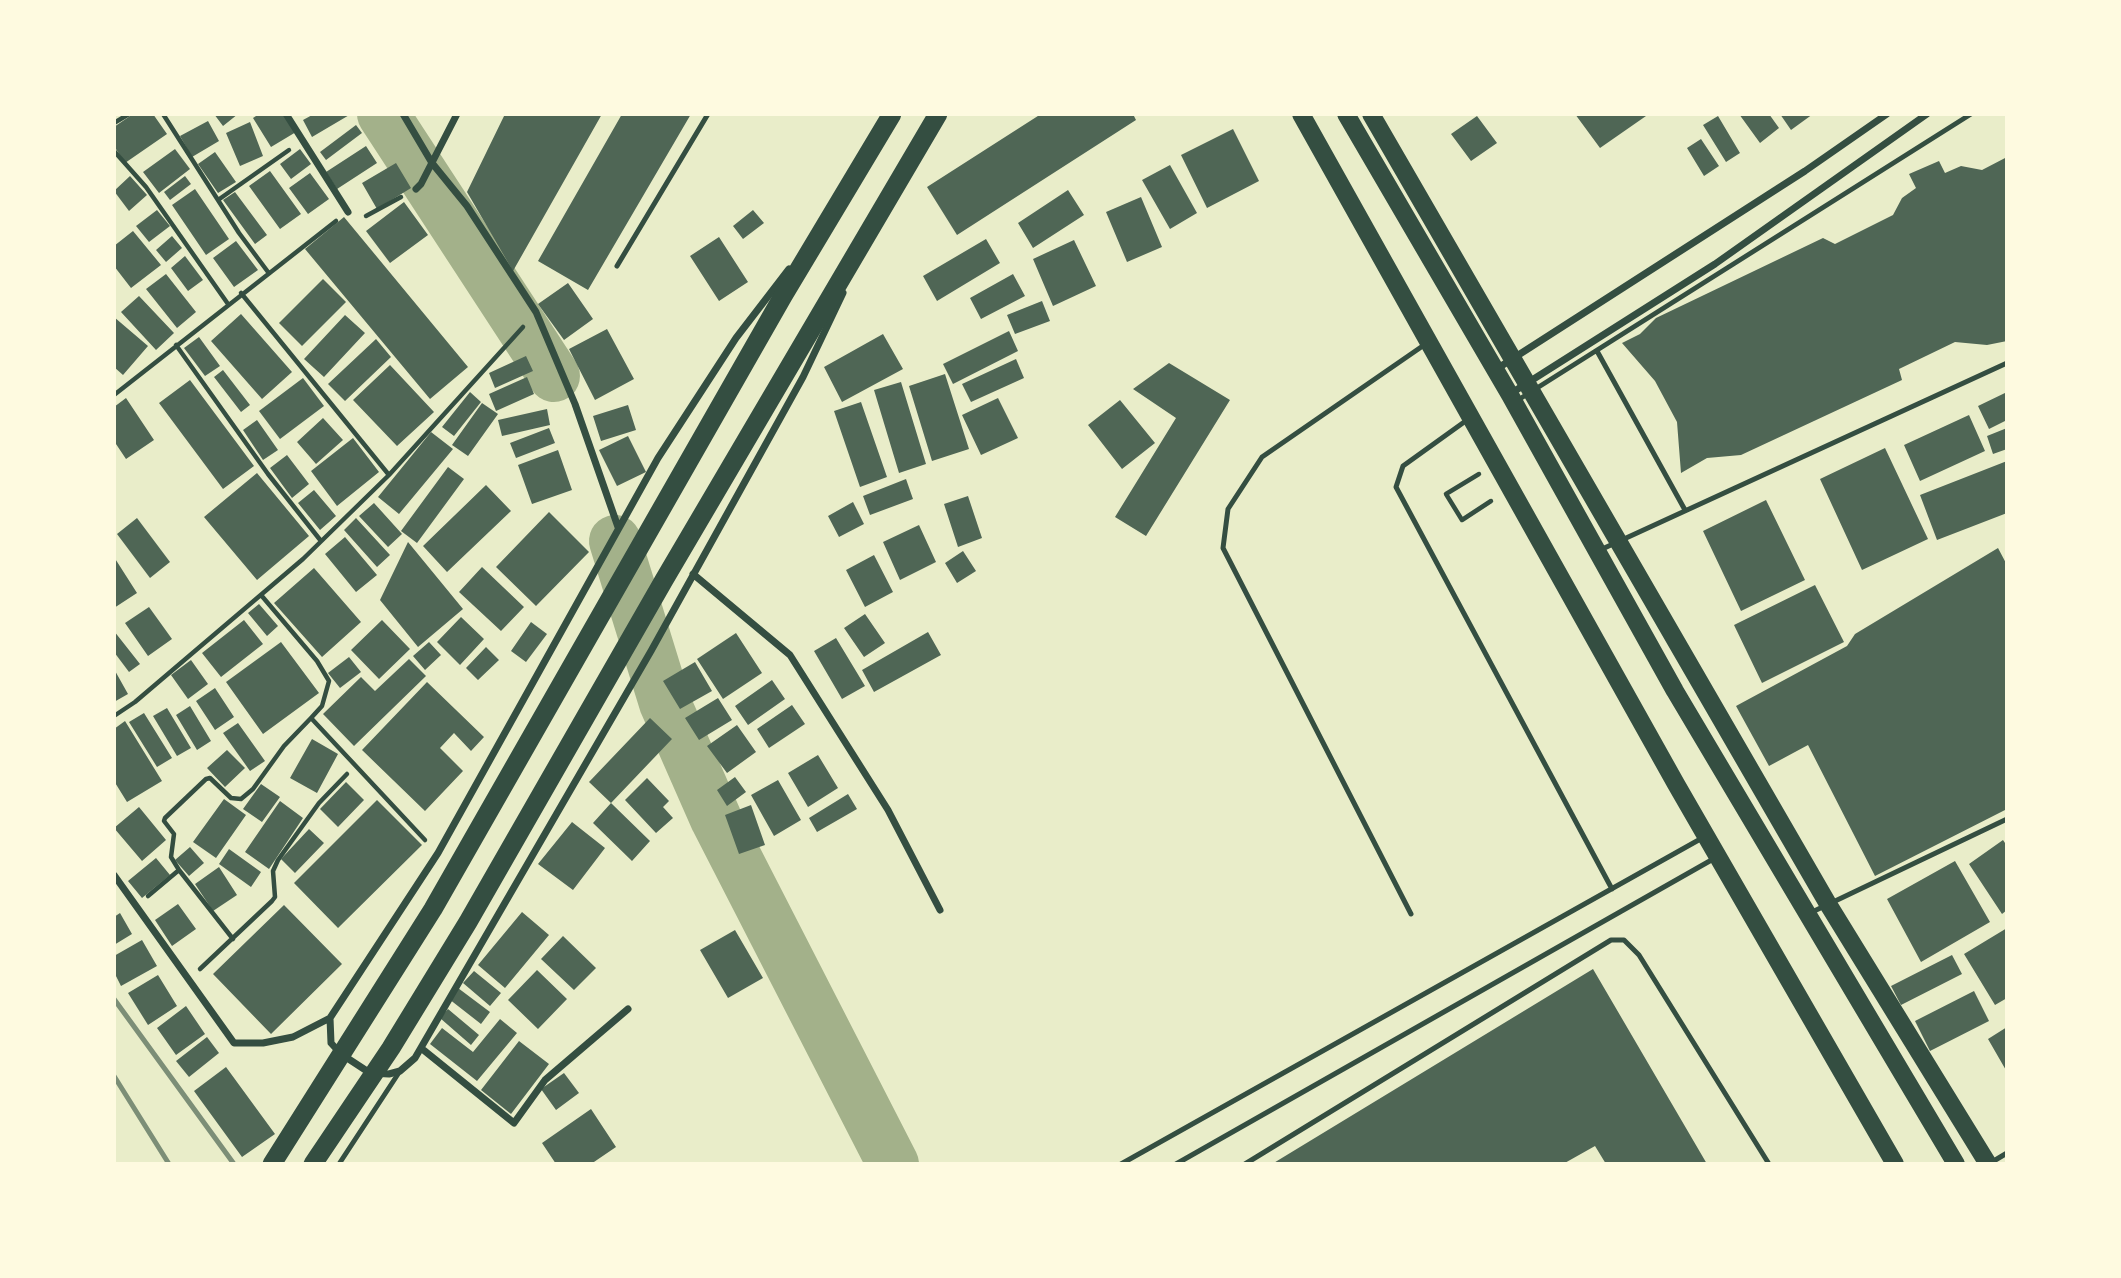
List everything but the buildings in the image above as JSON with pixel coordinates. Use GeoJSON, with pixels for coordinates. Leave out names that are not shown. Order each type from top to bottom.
{"type":"FeatureCollection","features":[{"type":"Feature","properties":{"kind":"highway"},"geometry":{"type":"LineString","coordinates":[[272,1164],[433,909],[783,296],[892,114]]}},
{"type":"Feature","properties":{"kind":"highway"},"geometry":{"type":"LineString","coordinates":[[313,1164],[391,1048],[461,933],[664,580],[938,114]]}},
{"type":"Feature","properties":{"kind":"main road"},"geometry":{"type":"LineString","coordinates":[[1301,114],[1510,490],[1895,1164]]}},
{"type":"Feature","properties":{"kind":"main road"},"geometry":{"type":"LineString","coordinates":[[1346,114],[1511,398],[1675,691],[1956,1164]]}},
{"type":"Feature","properties":{"kind":"main road"},"geometry":{"type":"LineString","coordinates":[[1371,114],[1828,905],[1988,1164]]}},
{"type":"Feature","properties":{"kind":"main road"},"geometry":{"type":"LineString","coordinates":[[1675,691],[1697,678]]}},
{"type":"Feature","properties":{"kind":"main road"},"geometry":{"type":"LineString","coordinates":[[1748,814],[1768,800]]}},
{"type":"Feature","properties":{"kind":"street"},"geometry":{"type":"LineString","coordinates":[[286,114],[348,212]]}},
{"type":"Feature","properties":{"kind":"street"},"geometry":{"type":"LineString","coordinates":[[403,114],[432,163],[467,206],[536,312],[575,404],[618,527]]}},
{"type":"Feature","properties":{"kind":"street"},"geometry":{"type":"LineString","coordinates":[[419,186],[457,114]]}},
{"type":"Feature","properties":{"kind":"street"},"geometry":{"type":"LineString","coordinates":[[1495,370],[1805,171],[1887,114]]}},
{"type":"Feature","properties":{"kind":"street"},"geometry":{"type":"LineString","coordinates":[[1511,398],[1716,264],[1927,114]]}},
{"type":"Feature","properties":{"kind":"street"},"geometry":{"type":"LineString","coordinates":[[114,875],[234,1043],[263,1044],[293,1037],[330,1018],[438,853],[512,726],[618,527],[658,458],[736,338],[824,228]]}},
{"type":"Feature","properties":{"kind":"street"},"geometry":{"type":"LineString","coordinates":[[330,1018],[331,1043],[341,1054],[370,1073],[389,1074],[400,1071],[415,1058],[650,653],[803,377],[860,248]]}},
{"type":"Feature","properties":{"kind":"street"},"geometry":{"type":"LineString","coordinates":[[693,574],[790,655],[888,810],[940,910]]}},
{"type":"Feature","properties":{"kind":"street"},"geometry":{"type":"LineString","coordinates":[[421,1048],[514,1123],[552,1074],[628,1009]]}},
{"type":"Feature","properties":{"kind":"lane"},"geometry":{"type":"LineString","coordinates":[[617,265],[708,114]]}},
{"type":"Feature","properties":{"kind":"lane"},"geometry":{"type":"LineString","coordinates":[[1530,388],[1597,351],[1971,114]]}},
{"type":"Feature","properties":{"kind":"lane"},"geometry":{"type":"LineString","coordinates":[[1411,914],[1223,548],[1228,509],[1262,457],[1427,343]]}},
{"type":"Feature","properties":{"kind":"lane"},"geometry":{"type":"LineString","coordinates":[[1597,351],[1685,510]]}},
{"type":"Feature","properties":{"kind":"lane"},"geometry":{"type":"LineString","coordinates":[[1598,551],[2007,363]]}},
{"type":"Feature","properties":{"kind":"lane"},"geometry":{"type":"LineString","coordinates":[[1470,418],[1402,466],[1396,487],[1612,889]]}},
{"type":"Feature","properties":{"kind":"lane"},"geometry":{"type":"LineString","coordinates":[[1807,915],[2007,818]]}},
{"type":"Feature","properties":{"kind":"lane"},"geometry":{"type":"LineString","coordinates":[[1121,1164],[1706,836]]}},
{"type":"Feature","properties":{"kind":"lane"},"geometry":{"type":"LineString","coordinates":[[1175,1164],[1718,857]]}},
{"type":"Feature","properties":{"kind":"lane"},"geometry":{"type":"LineString","coordinates":[[1245,1164],[1611,940],[1624,940],[1639,955],[1769,1164]]}},
{"type":"Feature","properties":{"kind":"lane"},"geometry":{"type":"LineString","coordinates":[[339,1164],[400,1071]]}},
{"type":"Feature","properties":{"kind":"lane"},"geometry":{"type":"LineString","coordinates":[[1988,1164],[2007,1153]]}},
{"type":"Feature","properties":{"kind":"path"},"geometry":{"type":"LineString","coordinates":[[114,123],[129,114]]}},
{"type":"Feature","properties":{"kind":"path"},"geometry":{"type":"LineString","coordinates":[[163,114],[268,272]]}},
{"type":"Feature","properties":{"kind":"path"},"geometry":{"type":"LineString","coordinates":[[218,200],[302,141]]}},
{"type":"Feature","properties":{"kind":"path"},"geometry":{"type":"LineString","coordinates":[[114,151],[146,187],[228,304]]}},
{"type":"Feature","properties":{"kind":"path"},"geometry":{"type":"LineString","coordinates":[[114,395],[241,293],[348,212],[365,216],[419,186]]}},
{"type":"Feature","properties":{"kind":"path"},"geometry":{"type":"LineString","coordinates":[[241,293],[388,475]]}},
{"type":"Feature","properties":{"kind":"path"},"geometry":{"type":"LineString","coordinates":[[114,716],[135,702],[321,541],[388,475],[517,334]]}},
{"type":"Feature","properties":{"kind":"path"},"geometry":{"type":"LineString","coordinates":[[176,345],[268,474],[321,541]]}},
{"type":"Feature","properties":{"kind":"path"},"geometry":{"type":"LineString","coordinates":[[1446,494],[1462,520],[1510,490]]}},
{"type":"Feature","properties":{"kind":"path"},"geometry":{"type":"LineString","coordinates":[[233,939],[171,857],[174,834],[164,818],[210,778],[231,798],[241,799],[253,789],[284,746],[322,706],[330,681],[317,661],[261,595]]}},
{"type":"Feature","properties":{"kind":"path"},"geometry":{"type":"LineString","coordinates":[[311,718],[438,853]]}},
{"type":"Feature","properties":{"kind":"path"},"geometry":{"type":"LineString","coordinates":[[190,980],[272,901],[275,897],[273,871],[278,860],[319,803],[347,774]]}},
{"type":"Feature","properties":{"kind":"path"},"geometry":{"type":"LineString","coordinates":[[137,906],[179,870]]}},
{"type":"Feature","properties":{"kind":"waterway"},"geometry":{"type":"LineString","coordinates":[[383,114],[554,376]]}},
{"type":"Feature","properties":{"kind":"waterway"},"geometry":{"type":"LineString","coordinates":[[615,541],[665,703],[716,819],[893,1164]]}},
{"type":"Feature","properties":{"kind":"railway"},"geometry":{"type":"LineString","coordinates":[[114,999],[234,1164]]}},
{"type":"Feature","properties":{"kind":"railway"},"geometry":{"type":"LineString","coordinates":[[114,1076],[169,1164]]}}]}
